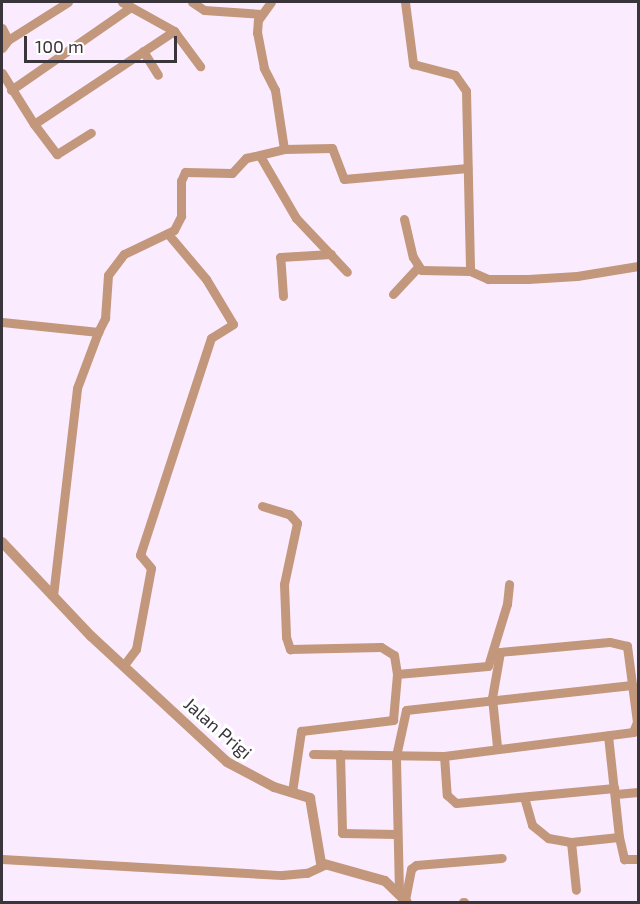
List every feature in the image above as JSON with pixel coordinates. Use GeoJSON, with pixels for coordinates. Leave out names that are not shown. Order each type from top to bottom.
{"type":"FeatureCollection","features":[{"type":"Feature","properties":{"kind":"street"},"geometry":{"type":"LineString","coordinates":[[2,48],[8,40],[68,2]]}},
{"type":"Feature","properties":{"kind":"street"},"geometry":{"type":"LineString","coordinates":[[122,2],[174,31],[200,66]]}},
{"type":"Feature","properties":{"kind":"street"},"geometry":{"type":"LineString","coordinates":[[192,2],[204,10],[261,14]]}},
{"type":"Feature","properties":{"kind":"street"},"geometry":{"type":"LineString","coordinates":[[271,2],[261,14],[257,33],[264,68],[275,90],[284,148]]}},
{"type":"Feature","properties":{"kind":"street"},"geometry":{"type":"LineString","coordinates":[[405,2],[413,64],[448,72],[464,84],[470,271]]}},
{"type":"Feature","properties":{"kind":"street"},"geometry":{"type":"LineString","coordinates":[[11,90],[131,7]]}},
{"type":"Feature","properties":{"kind":"street"},"geometry":{"type":"LineString","coordinates":[[2,28],[8,40]]}},
{"type":"Feature","properties":{"kind":"street"},"geometry":{"type":"LineString","coordinates":[[34,124],[174,31]]}},
{"type":"Feature","properties":{"kind":"street"},"geometry":{"type":"LineString","coordinates":[[143,51],[158,75]]}},
{"type":"Feature","properties":{"kind":"street"},"geometry":{"type":"LineString","coordinates":[[2,73],[34,124],[57,154],[91,133]]}},
{"type":"Feature","properties":{"kind":"street"},"geometry":{"type":"LineString","coordinates":[[53,596],[77,388],[105,318],[106,281],[118,260],[130,250],[168,234],[181,216],[181,180],[185,172],[232,172],[240,169],[246,158],[284,148],[332,148],[344,179],[468,168]]}},
{"type":"Feature","properties":{"kind":"street"},"geometry":{"type":"LineString","coordinates":[[260,156],[297,219],[347,272]]}},
{"type":"Feature","properties":{"kind":"street"},"geometry":{"type":"LineString","coordinates":[[404,219],[418,267]]}},
{"type":"Feature","properties":{"kind":"street"},"geometry":{"type":"LineString","coordinates":[[124,665],[136,649],[151,568],[140,555],[211,338],[233,324],[206,279],[168,234]]}},
{"type":"Feature","properties":{"kind":"street"},"geometry":{"type":"LineString","coordinates":[[283,296],[280,257],[331,254]]}},
{"type":"Feature","properties":{"kind":"street"},"geometry":{"type":"LineString","coordinates":[[418,267],[430,272],[470,271],[481,278],[528,279],[577,276],[639,266]]}},
{"type":"Feature","properties":{"kind":"street"},"geometry":{"type":"LineString","coordinates":[[393,294],[418,267]]}},
{"type":"Feature","properties":{"kind":"street"},"geometry":{"type":"LineString","coordinates":[[2,322],[98,332]]}},
{"type":"Feature","properties":{"kind":"street"},"geometry":{"type":"LineString","coordinates":[[262,506],[289,514],[297,523],[284,584],[286,637],[291,649],[381,647],[394,655],[397,674],[393,720],[299,733],[292,792]]}},
{"type":"Feature","properties":{"kind":"street","name":"Jalan Prigi"},"geometry":{"type":"LineString","coordinates":[[2,542],[53,596],[227,762],[292,792],[306,795],[312,802],[318,859],[324,865]]}},
{"type":"Feature","properties":{"kind":"street"},"geometry":{"type":"LineString","coordinates":[[397,674],[488,666],[507,604],[509,584]]}},
{"type":"Feature","properties":{"kind":"street"},"geometry":{"type":"LineString","coordinates":[[313,754],[444,756],[496,746],[608,735],[636,729],[629,651],[622,643],[504,651],[498,654],[492,698],[496,746]]}},
{"type":"Feature","properties":{"kind":"street"},"geometry":{"type":"LineString","coordinates":[[404,898],[396,834],[396,756],[406,710],[492,698],[632,685]]}},
{"type":"Feature","properties":{"kind":"street"},"geometry":{"type":"LineString","coordinates":[[608,735],[619,837],[624,859],[639,859]]}},
{"type":"Feature","properties":{"kind":"street"},"geometry":{"type":"LineString","coordinates":[[340,754],[342,833],[396,834]]}},
{"type":"Feature","properties":{"kind":"street"},"geometry":{"type":"LineString","coordinates":[[444,756],[446,784],[451,801],[615,791],[639,792]]}},
{"type":"Feature","properties":{"kind":"street"},"geometry":{"type":"LineString","coordinates":[[524,797],[532,825],[548,838],[571,842],[619,837]]}},
{"type":"Feature","properties":{"kind":"street"},"geometry":{"type":"LineString","coordinates":[[571,842],[576,890]]}},
{"type":"Feature","properties":{"kind":"street"},"geometry":{"type":"LineString","coordinates":[[404,898],[411,869],[416,865],[502,858]]}},
{"type":"Feature","properties":{"kind":"street"},"geometry":{"type":"LineString","coordinates":[[2,859],[282,875],[307,873],[324,865],[370,876],[404,898]]}}]}
